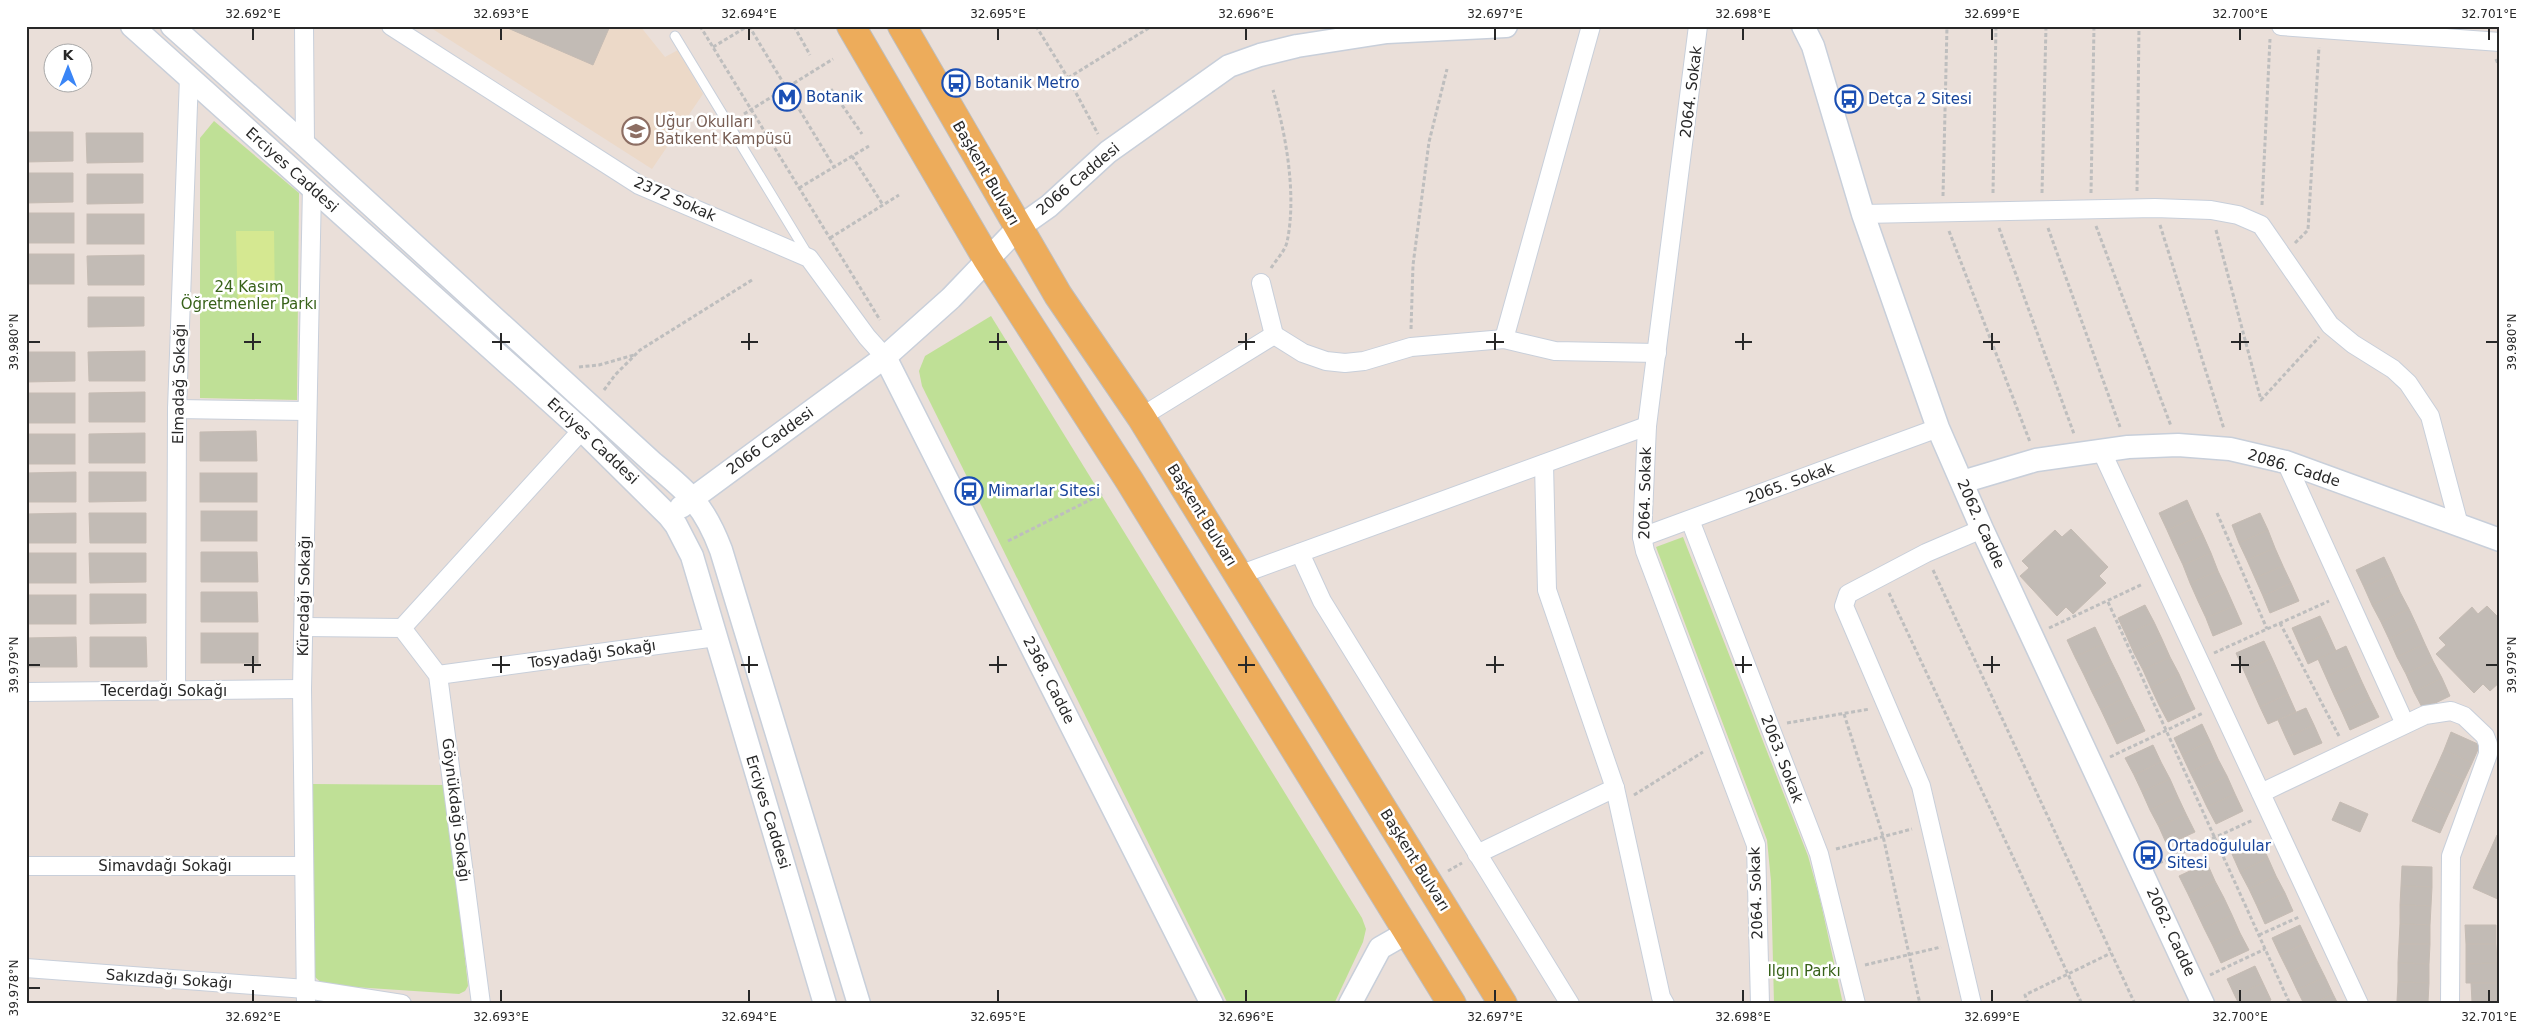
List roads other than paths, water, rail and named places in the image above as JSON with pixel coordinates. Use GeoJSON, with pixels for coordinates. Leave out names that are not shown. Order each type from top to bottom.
{"type":"FeatureCollection","features":[{"type":"Feature","properties":{"kind":"main road"},"geometry":{"type":"LineString","coordinates":[[851,26],[986,259],[1129,480],[1452,1004]]}},
{"type":"Feature","properties":{"kind":"main road","name":"Başkent Bulvarı"},"geometry":{"type":"LineString","coordinates":[[902,26],[1058,295],[1140,417],[1503,1004]]}},
{"type":"Feature","properties":{"kind":"street","name":"Erciyes Caddesi"},"geometry":{"type":"LineString","coordinates":[[132,26],[582,430],[676,525],[692,556],[825,1004]]}},
{"type":"Feature","properties":{"kind":"street","name":"Erciyes Caddesi"},"geometry":{"type":"LineString","coordinates":[[172,26],[693,498],[712,526],[721,550],[859,1004]]}},
{"type":"Feature","properties":{"kind":"street"},"geometry":{"type":"LineString","coordinates":[[304,26],[305,145]]}},
{"type":"Feature","properties":{"kind":"street","name":"2372 Sokak"},"geometry":{"type":"LineString","coordinates":[[391,26],[639,185],[809,258]]}},
{"type":"Feature","properties":{"kind":"street","name":"2066 Caddesi"},"geometry":{"type":"LineString","coordinates":[[669,516],[885,357],[951,298],[986,259],[1018,228],[1049,206],[1108,152],[1229,66],[1260,55],[1296,46],[1388,32],[1506,26]]}},
{"type":"Feature","properties":{"kind":"street"},"geometry":{"type":"LineString","coordinates":[[1504,339],[1591,26]]}},
{"type":"Feature","properties":{"kind":"street","name":"2064. Sokak"},"geometry":{"type":"LineString","coordinates":[[1698,26],[1647,426],[1642,537],[1717,744],[1756,845],[1760,1004]]}},
{"type":"Feature","properties":{"kind":"street","name":"2062. Cadde"},"geometry":{"type":"LineString","coordinates":[[1803,26],[1813,46],[1863,214],[1938,428],[1982,529],[2203,1004]]}},
{"type":"Feature","properties":{"kind":"street"},"geometry":{"type":"LineString","coordinates":[[2276,31],[2320,29],[2379,30],[2500,42]]}},
{"type":"Feature","properties":{"kind":"street"},"geometry":{"type":"LineString","coordinates":[[188,77],[206,56]]}},
{"type":"Feature","properties":{"kind":"street","name":"Elmadağ Sokağı"},"geometry":{"type":"LineString","coordinates":[[176,690],[177,408],[188,77]]}},
{"type":"Feature","properties":{"kind":"street","name":"Küredağı Sokağı"},"geometry":{"type":"LineString","coordinates":[[306,996],[302,690],[312,187]]}},
{"type":"Feature","properties":{"kind":"street"},"geometry":{"type":"LineString","coordinates":[[1863,214],[1942,214],[2155,208],[2211,210],[2238,215],[2261,225],[2330,324],[2353,344],[2393,369],[2408,383],[2421,400],[2430,416],[2459,525]]}},
{"type":"Feature","properties":{"kind":"street"},"geometry":{"type":"LineString","coordinates":[[809,258],[867,337],[885,357]]}},
{"type":"Feature","properties":{"kind":"street"},"geometry":{"type":"LineString","coordinates":[[1261,283],[1274,335],[1303,353],[1326,361],[1345,363],[1364,361],[1411,347],[1504,339],[1555,351],[1656,353]]}},
{"type":"Feature","properties":{"kind":"street"},"geometry":{"type":"LineString","coordinates":[[1140,417],[1274,335]]}},
{"type":"Feature","properties":{"kind":"street","name":"2368. Cadde"},"geometry":{"type":"LineString","coordinates":[[885,357],[1212,1004]]}},
{"type":"Feature","properties":{"kind":"street"},"geometry":{"type":"LineString","coordinates":[[177,408],[307,411]]}},
{"type":"Feature","properties":{"kind":"street"},"geometry":{"type":"LineString","coordinates":[[1239,576],[1647,426]]}},
{"type":"Feature","properties":{"kind":"street","name":"2065. Sokak"},"geometry":{"type":"LineString","coordinates":[[1642,537],[1938,428]]}},
{"type":"Feature","properties":{"kind":"street"},"geometry":{"type":"LineString","coordinates":[[304,626],[402,628],[582,430]]}},
{"type":"Feature","properties":{"kind":"street","name":"2086. Cadde"},"geometry":{"type":"LineString","coordinates":[[1962,482],[2036,460],[2128,447],[2178,445],[2230,449],[2286,462],[2500,540]]}},
{"type":"Feature","properties":{"kind":"street"},"geometry":{"type":"LineString","coordinates":[[2092,452],[2160,576],[2359,1004]]}},
{"type":"Feature","properties":{"kind":"street"},"geometry":{"type":"LineString","coordinates":[[2286,462],[2405,724]]}},
{"type":"Feature","properties":{"kind":"street"},"geometry":{"type":"LineString","coordinates":[[1544,464],[1547,590],[1617,796],[1661,997],[1665,1004]]}},
{"type":"Feature","properties":{"kind":"street","name":"2063. Sokak"},"geometry":{"type":"LineString","coordinates":[[1690,520],[1818,854],[1856,1004]]}},
{"type":"Feature","properties":{"kind":"street"},"geometry":{"type":"LineString","coordinates":[[1972,1004],[1921,786],[1844,606],[1848,594],[1926,553],[1982,529]]}},
{"type":"Feature","properties":{"kind":"street"},"geometry":{"type":"LineString","coordinates":[[1300,553],[1322,601],[1570,1004]]}},
{"type":"Feature","properties":{"kind":"street"},"geometry":{"type":"LineString","coordinates":[[402,628],[438,675]]}},
{"type":"Feature","properties":{"kind":"street","name":"Tosyadağı Sokağı"},"geometry":{"type":"LineString","coordinates":[[438,675],[716,637]]}},
{"type":"Feature","properties":{"kind":"street","name":"Göynükdağı Sokağı"},"geometry":{"type":"LineString","coordinates":[[438,675],[481,1004]]}},
{"type":"Feature","properties":{"kind":"street","name":"Tecerdağı Sokağı"},"geometry":{"type":"LineString","coordinates":[[26,692],[302,690]]}},
{"type":"Feature","properties":{"kind":"street"},"geometry":{"type":"LineString","coordinates":[[2261,793],[2425,715],[2451,712],[2464,716],[2476,725],[2485,736],[2488,744],[2488,754],[2451,856],[2450,1004]]}},
{"type":"Feature","properties":{"kind":"street"},"geometry":{"type":"LineString","coordinates":[[1477,854],[1617,796]]}},
{"type":"Feature","properties":{"kind":"street","name":"Simavdağı Sokağı"},"geometry":{"type":"LineString","coordinates":[[26,866],[304,866]]}},
{"type":"Feature","properties":{"kind":"street"},"geometry":{"type":"LineString","coordinates":[[1350,1004],[1380,948],[1408,932]]}},
{"type":"Feature","properties":{"kind":"street","name":"Sakızdağı Sokağı"},"geometry":{"type":"LineString","coordinates":[[26,968],[402,1004]]}},
{"type":"Feature","properties":{"kind":"lane"},"geometry":{"type":"LineString","coordinates":[[675,36],[809,258]]}},
{"type":"Feature","properties":{"kind":"place","name":"Botanik Metro"},"geometry":{"type":"Point","coordinates":[956,83]}},
{"type":"Feature","properties":{"kind":"place","name":"Botanik"},"geometry":{"type":"Point","coordinates":[787,97]}},
{"type":"Feature","properties":{"kind":"place","name":"Detça 2 Sitesi"},"geometry":{"type":"Point","coordinates":[1849,99]}},
{"type":"Feature","properties":{"kind":"place","name":"Uğur Okulları Batıkent Kampüsü"},"geometry":{"type":"Point","coordinates":[636,131]}},
{"type":"Feature","properties":{"kind":"place","name":"Mimarlar Sitesi"},"geometry":{"type":"Point","coordinates":[969,491]}},
{"type":"Feature","properties":{"kind":"place","name":"Ortadoğulular Sitesi"},"geometry":{"type":"Point","coordinates":[2148,855]}},
{"type":"Feature","properties":{"kind":"park label","name":"24 Kasım Öğretmenler Parkı"},"geometry":{"type":"Point","coordinates":[249,296]}},
{"type":"Feature","properties":{"kind":"park label","name":"Ilgın Parkı"},"geometry":{"type":"Point","coordinates":[1804,971]}}]}
